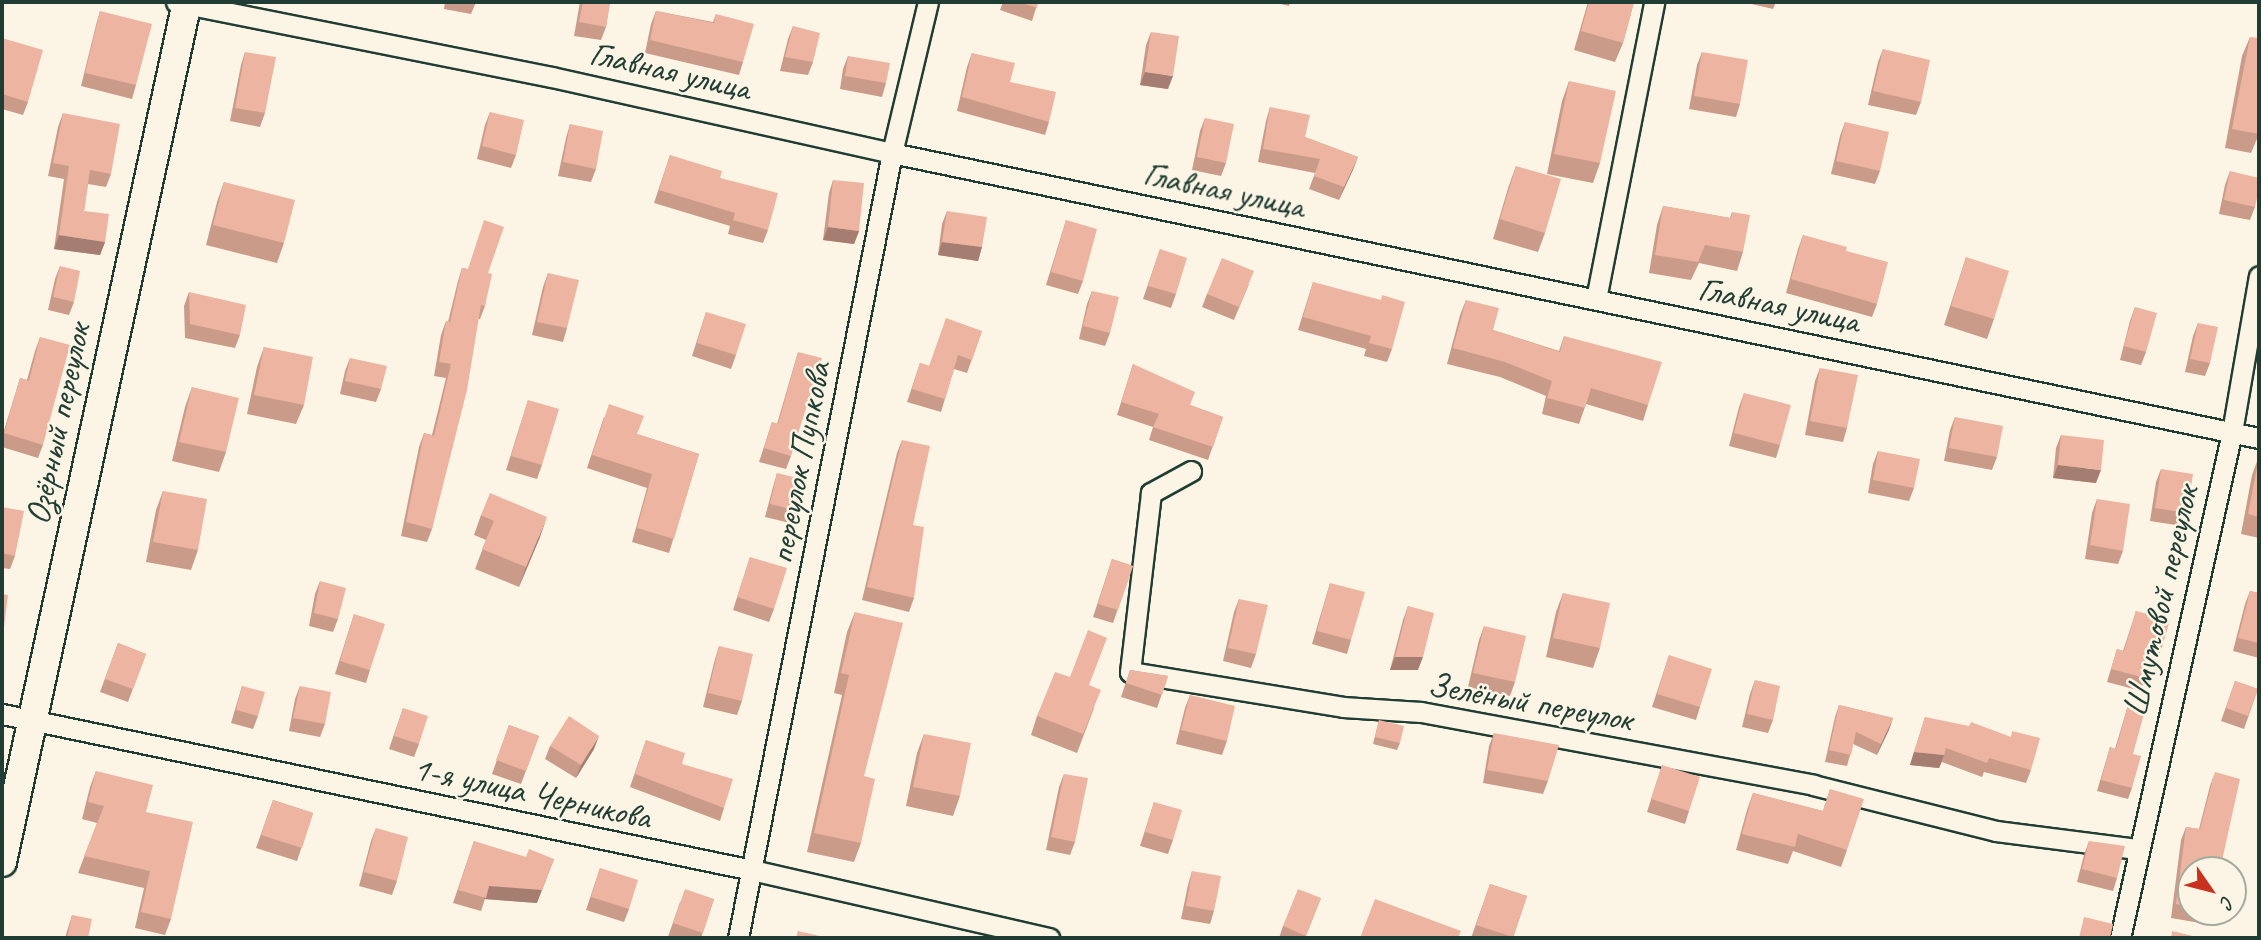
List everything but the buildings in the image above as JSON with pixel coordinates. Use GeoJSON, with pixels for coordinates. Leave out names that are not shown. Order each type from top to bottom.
{"type":"FeatureCollection","features":[{"type":"Feature","properties":{"kind":"street","name":"переулок Пупкова"},"geometry":{"type":"LineString","coordinates":[[738,938],[892,153],[928,2]]}},
{"type":"Feature","properties":{"kind":"street"},"geometry":{"type":"LineString","coordinates":[[1596,299],[1654,2]]}},
{"type":"Feature","properties":{"kind":"street","name":"Главная улица"},"geometry":{"type":"LineString","coordinates":[[183,3],[552,76],[892,153],[2259,438]]}},
{"type":"Feature","properties":{"kind":"street","name":"Озёрный переулок"},"geometry":{"type":"LineString","coordinates":[[2,862],[183,3]]}},
{"type":"Feature","properties":{"kind":"street","name":"Шмутовой переулок"},"geometry":{"type":"LineString","coordinates":[[2120,938],[2137,849],[2232,432],[2259,276]]}},
{"type":"Feature","properties":{"kind":"street","name":"Зелёный переулок"},"geometry":{"type":"LineString","coordinates":[[1191,471],[1151,494],[1130,672],[1343,707],[1421,712],[1813,785],[1996,831],[2137,849]]}},
{"type":"Feature","properties":{"kind":"street","name":"1-я улица Черникова"},"geometry":{"type":"LineString","coordinates":[[2,714],[30,722],[752,870],[1049,938]]}}]}
